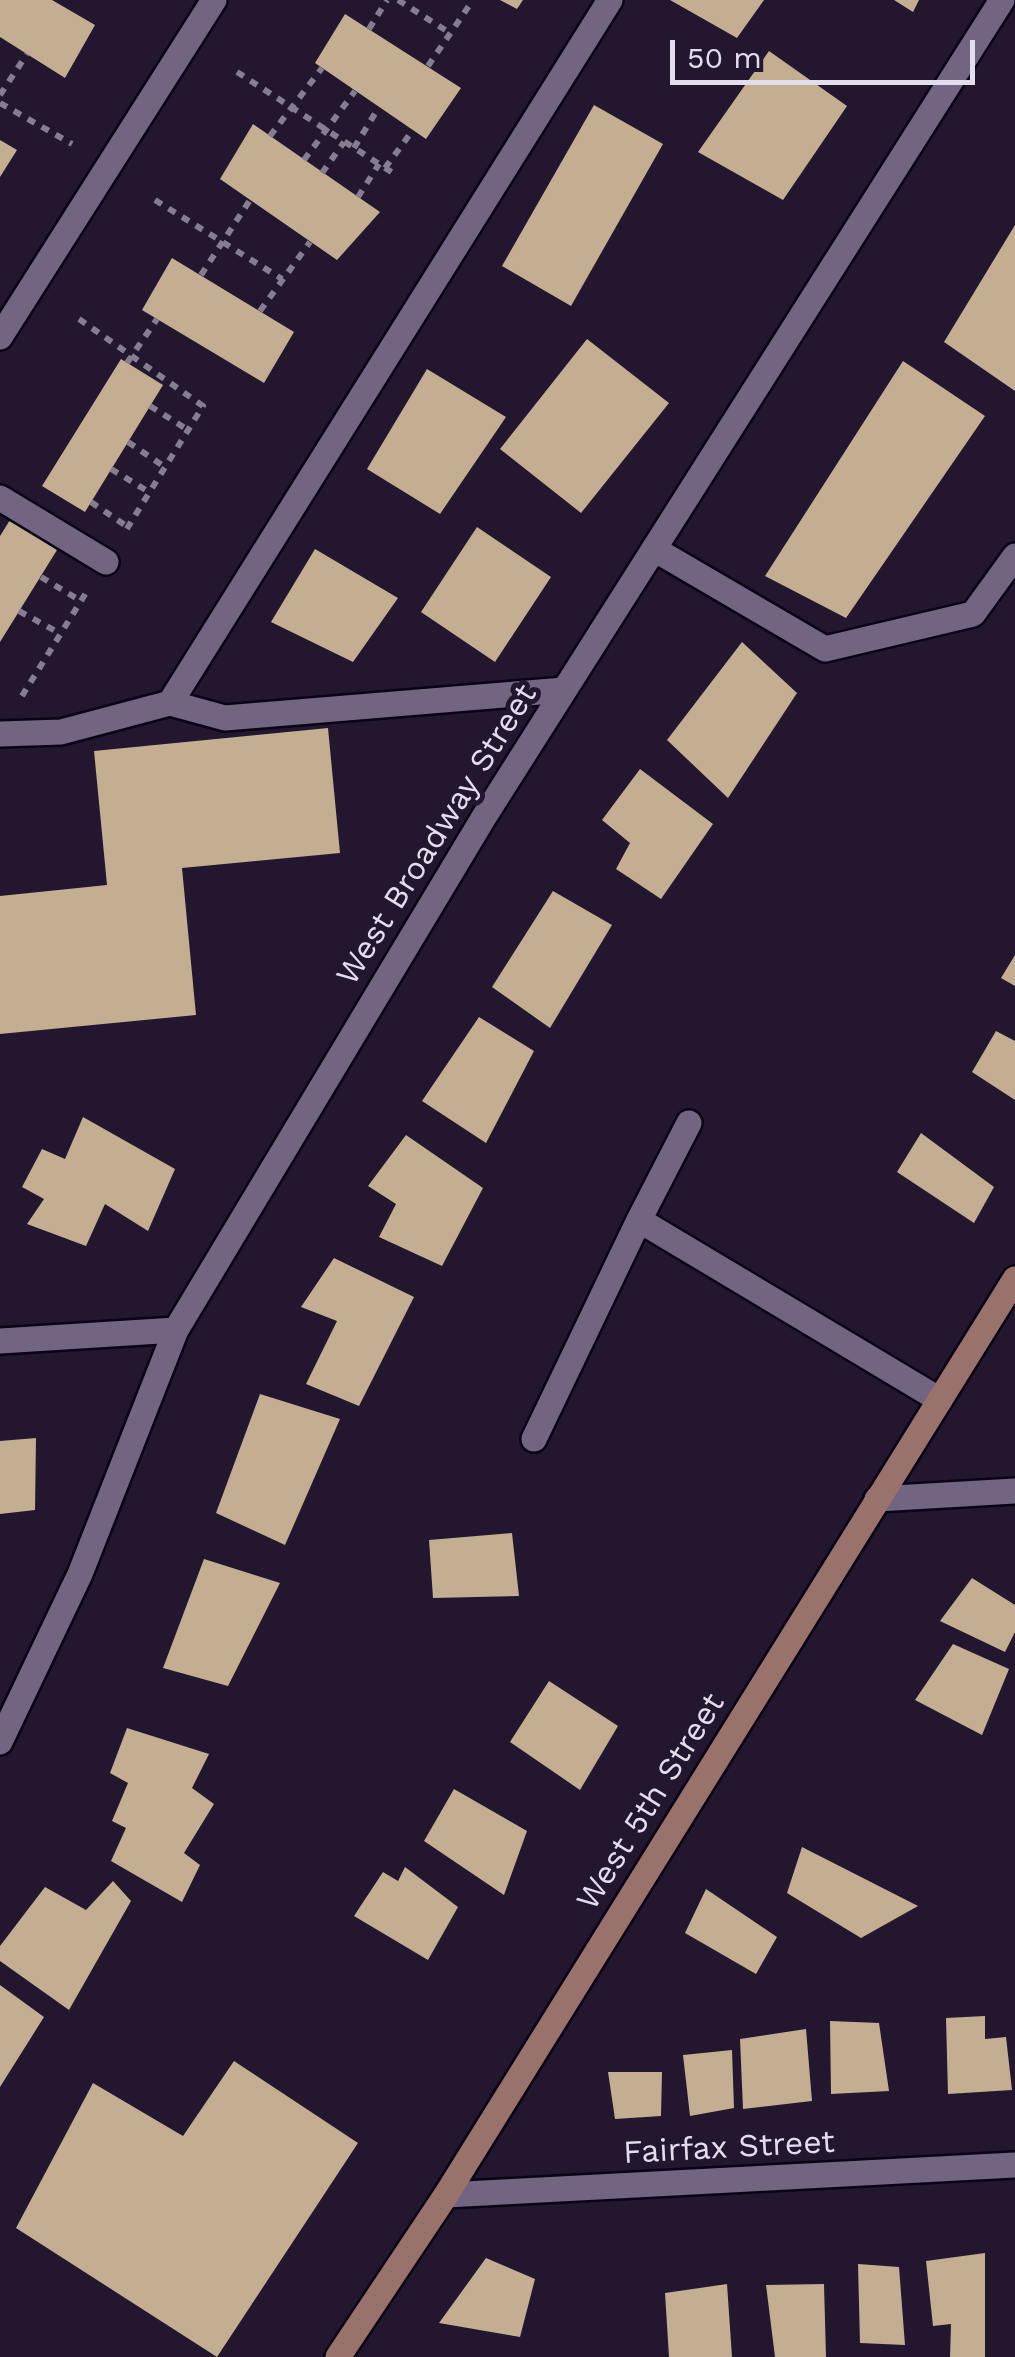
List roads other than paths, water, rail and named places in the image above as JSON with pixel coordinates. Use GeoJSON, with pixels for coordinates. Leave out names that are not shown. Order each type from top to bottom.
{"type":"FeatureCollection","features":[{"type":"Feature","properties":{"kind":"main road","name":"West 5th Street"},"geometry":{"type":"LineString","coordinates":[[338,2357],[446,2195],[1015,1279]]}},
{"type":"Feature","properties":{"kind":"street"},"geometry":{"type":"LineString","coordinates":[[0,337],[214,0]]}},
{"type":"Feature","properties":{"kind":"street"},"geometry":{"type":"LineString","coordinates":[[170,703],[610,0]]}},
{"type":"Feature","properties":{"kind":"street","name":"West Broadway Street"},"geometry":{"type":"LineString","coordinates":[[0,1742],[80,1574],[176,1330],[484,817],[1002,0]]}},
{"type":"Feature","properties":{"kind":"street"},"geometry":{"type":"LineString","coordinates":[[0,498],[106,562]]}},
{"type":"Feature","properties":{"kind":"street"},"geometry":{"type":"LineString","coordinates":[[654,549],[826,649],[973,614],[1015,556]]}},
{"type":"Feature","properties":{"kind":"street"},"geometry":{"type":"LineString","coordinates":[[0,734],[61,732],[170,703],[225,718],[564,690]]}},
{"type":"Feature","properties":{"kind":"street"},"geometry":{"type":"LineString","coordinates":[[534,1439],[689,1122]]}},
{"type":"Feature","properties":{"kind":"street"},"geometry":{"type":"LineString","coordinates":[[639,1220],[940,1400]]}},
{"type":"Feature","properties":{"kind":"street"},"geometry":{"type":"LineString","coordinates":[[0,1341],[176,1330]]}},
{"type":"Feature","properties":{"kind":"street"},"geometry":{"type":"LineString","coordinates":[[878,1499],[1015,1490]]}},
{"type":"Feature","properties":{"kind":"street","name":"Fairfax Street"},"geometry":{"type":"LineString","coordinates":[[446,2195],[1015,2165]]}}]}
